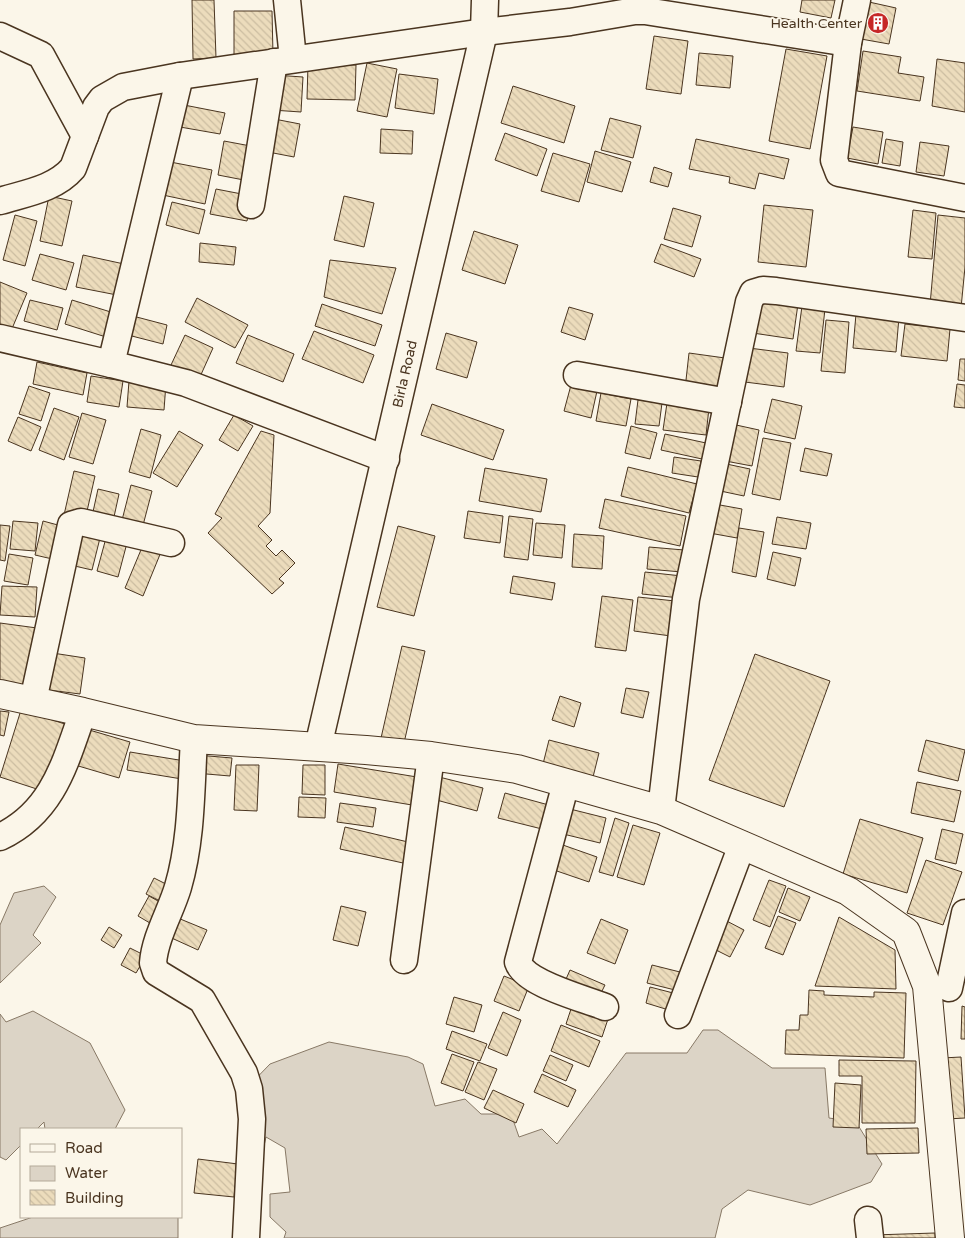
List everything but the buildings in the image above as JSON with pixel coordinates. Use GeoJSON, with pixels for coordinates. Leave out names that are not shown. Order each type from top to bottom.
{"type":"FeatureCollection","features":[{"type":"Feature","properties":{"kind":"main road"},"geometry":{"type":"LineString","coordinates":[[0,694],[194,739],[431,756],[517,768],[661,810],[848,891],[906,932],[947,988],[950,1238]]}},
{"type":"Feature","properties":{"kind":"street"},"geometry":{"type":"LineString","coordinates":[[251,205],[283,61],[287,0]]}},
{"type":"Feature","properties":{"kind":"street","name":"Birla Road"},"geometry":{"type":"LineString","coordinates":[[318,747],[484,32],[485,0]]}},
{"type":"Feature","properties":{"kind":"street"},"geometry":{"type":"LineString","coordinates":[[857,0],[848,42],[834,160],[839,173],[965,198]]}},
{"type":"Feature","properties":{"kind":"street"},"geometry":{"type":"LineString","coordinates":[[0,201],[52,185],[73,168],[96,107],[107,96],[124,87],[180,76],[645,11],[848,42]]}},
{"type":"Feature","properties":{"kind":"street"},"geometry":{"type":"LineString","coordinates":[[0,36],[41,55],[85,136]]}},
{"type":"Feature","properties":{"kind":"street"},"geometry":{"type":"LineString","coordinates":[[111,364],[180,76]]}},
{"type":"Feature","properties":{"kind":"street"},"geometry":{"type":"LineString","coordinates":[[661,810],[686,599],[749,302],[756,291],[776,291],[965,318]]}},
{"type":"Feature","properties":{"kind":"street"},"geometry":{"type":"LineString","coordinates":[[0,338],[186,383],[386,459]]}},
{"type":"Feature","properties":{"kind":"street"},"geometry":{"type":"LineString","coordinates":[[577,375],[728,402]]}},
{"type":"Feature","properties":{"kind":"street"},"geometry":{"type":"LineString","coordinates":[[33,701],[71,525],[81,522],[171,543]]}},
{"type":"Feature","properties":{"kind":"street"},"geometry":{"type":"LineString","coordinates":[[0,837],[15,830],[33,815],[55,786],[84,712]]}},
{"type":"Feature","properties":{"kind":"street"},"geometry":{"type":"LineString","coordinates":[[194,739],[188,839],[184,863],[153,963],[156,972],[202,1000],[244,1073],[249,1089],[252,1119],[246,1238]]}},
{"type":"Feature","properties":{"kind":"street"},"geometry":{"type":"LineString","coordinates":[[404,960],[431,756]]}},
{"type":"Feature","properties":{"kind":"street"},"geometry":{"type":"LineString","coordinates":[[566,783],[518,962],[520,970],[535,980],[605,1007]]}},
{"type":"Feature","properties":{"kind":"street"},"geometry":{"type":"LineString","coordinates":[[678,1015],[742,845]]}},
{"type":"Feature","properties":{"kind":"street"},"geometry":{"type":"LineString","coordinates":[[947,988],[965,913]]}},
{"type":"Feature","properties":{"kind":"water"},"geometry":{"type":"Polygon","coordinates":[[[44,886],[56,897],[33,935],[41,943],[0,983],[0,925],[14,893],[44,886]]]}},
{"type":"Feature","properties":{"kind":"water"},"geometry":{"type":"Polygon","coordinates":[[[33,1011],[90,1043],[125,1110],[116,1128],[45,1128],[44,1122],[38,1128],[20,1128],[20,1146],[6,1160],[0,1157],[0,1014],[6,1022],[33,1011]]]}},
{"type":"Feature","properties":{"kind":"water"},"geometry":{"type":"Polygon","coordinates":[[[703,1030],[718,1030],[772,1068],[825,1068],[829,1118],[856,1122],[882,1164],[871,1182],[810,1205],[748,1190],[722,1209],[715,1238],[284,1238],[286,1232],[270,1217],[270,1194],[290,1192],[285,1148],[266,1137],[259,1167],[240,1095],[270,1064],[329,1042],[408,1057],[423,1064],[435,1106],[465,1099],[481,1114],[511,1114],[519,1137],[542,1129],[557,1144],[626,1053],[687,1053],[703,1030]]]}},
{"type":"Feature","properties":{"kind":"water"},"geometry":{"type":"Polygon","coordinates":[[[30,1218],[178,1218],[178,1238],[0,1238],[0,1228],[30,1218]]]}},
{"type":"Feature","properties":{"kind":"place","name":"Health Center"},"geometry":{"type":"Point","coordinates":[878,23]}}]}
